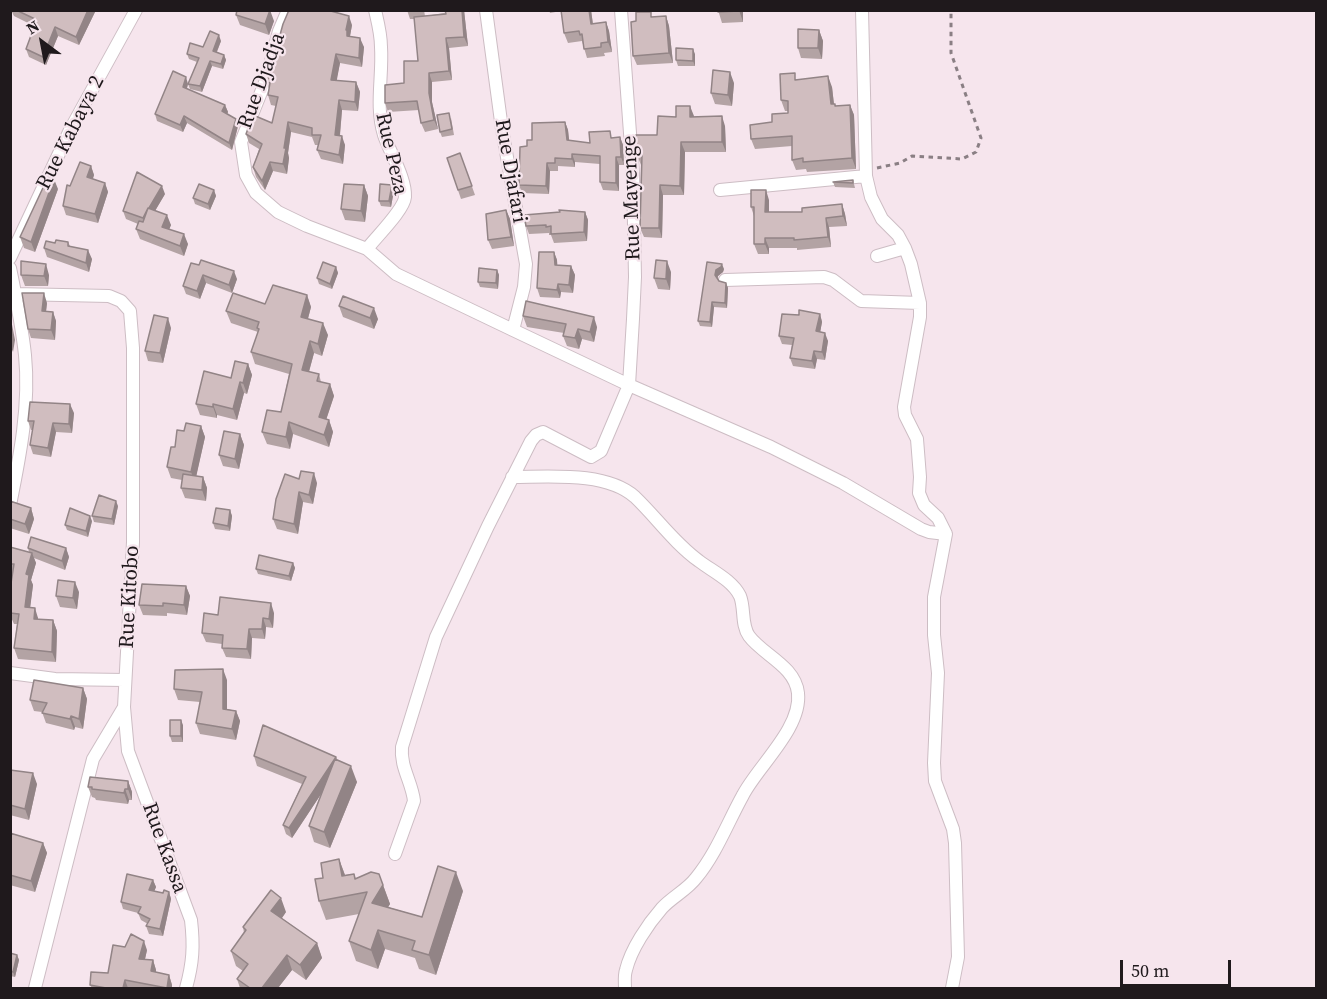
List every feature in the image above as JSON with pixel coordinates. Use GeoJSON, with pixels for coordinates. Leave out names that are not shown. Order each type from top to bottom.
{"type":"FeatureCollection","features":[{"type":"Feature","properties":{"kind":"street","name":"Rue Kabaya 2"},"geometry":{"type":"LineString","coordinates":[[10,258],[70,130],[136,10]]}},
{"type":"Feature","properties":{"kind":"street","name":"Rue Djadja"},"geometry":{"type":"LineString","coordinates":[[288,10],[279,31],[266,80],[241,142],[246,175],[256,193],[278,212],[367,249]]}},
{"type":"Feature","properties":{"kind":"street","name":"Rue Peza"},"geometry":{"type":"LineString","coordinates":[[367,249],[403,205],[405,196],[384,133],[379,89],[380,30],[375,10]]}},
{"type":"Feature","properties":{"kind":"street","name":"Rue Djafari"},"geometry":{"type":"LineString","coordinates":[[486,10],[502,129],[526,264],[524,287],[513,330]]}},
{"type":"Feature","properties":{"kind":"street","name":"Rue Mayenge"},"geometry":{"type":"LineString","coordinates":[[512,477],[531,441],[539,433],[548,434],[591,457],[597,455],[604,446],[628,385],[635,277],[633,174],[621,10]]}},
{"type":"Feature","properties":{"kind":"street"},"geometry":{"type":"LineString","coordinates":[[862,10],[866,176],[871,197],[882,219],[898,235],[905,248],[920,303],[920,317],[904,407],[905,415],[917,439],[919,493],[924,505],[938,518],[946,534],[934,597],[934,635],[938,673],[934,763],[935,781],[953,829],[955,843],[958,957],[952,988]]}},
{"type":"Feature","properties":{"kind":"street"},"geometry":{"type":"LineString","coordinates":[[720,190],[866,176]]}},
{"type":"Feature","properties":{"kind":"street"},"geometry":{"type":"LineString","coordinates":[[878,256],[905,248]]}},
{"type":"Feature","properties":{"kind":"street"},"geometry":{"type":"LineString","coordinates":[[367,249],[396,274],[628,385],[771,447],[843,483],[921,529],[946,534]]}},
{"type":"Feature","properties":{"kind":"street"},"geometry":{"type":"LineString","coordinates":[[10,268],[25,355],[26,400],[21,447],[10,505]]}},
{"type":"Feature","properties":{"kind":"street"},"geometry":{"type":"LineString","coordinates":[[725,279],[824,277],[833,280],[861,301],[920,303]]}},
{"type":"Feature","properties":{"kind":"street","name":"Rue Kitobo"},"geometry":{"type":"LineString","coordinates":[[15,294],[109,296],[121,301],[130,311],[133,348],[134,484],[124,707],[93,759],[35,988]]}},
{"type":"Feature","properties":{"kind":"street"},"geometry":{"type":"LineString","coordinates":[[395,854],[414,801],[401,760],[402,747],[436,637],[512,477],[566,477],[606,482],[628,492],[686,552],[728,581],[740,596],[747,633],[792,676],[798,693],[796,710],[779,746],[751,780],[727,828],[696,878],[662,908],[632,953],[625,972],[625,988]]}},
{"type":"Feature","properties":{"kind":"street"},"geometry":{"type":"LineString","coordinates":[[10,673],[56,679],[125,680]]}},
{"type":"Feature","properties":{"kind":"street","name":"Rue Kassa"},"geometry":{"type":"LineString","coordinates":[[124,707],[128,751],[190,920],[194,943],[193,965],[186,988]]}},
{"type":"Feature","properties":{"kind":"path"},"geometry":{"type":"LineString","coordinates":[[866,176],[875,168],[900,163],[912,156],[962,159],[976,152],[981,138],[951,53],[951,10]]}},
{"type":"Feature","properties":{"kind":"building"},"geometry":{"type":"Polygon","coordinates":[[[16,10],[88,10],[76,37],[55,27],[43,57],[26,49],[36,22],[35,19],[16,10]]]}},
{"type":"Feature","properties":{"kind":"building"},"geometry":{"type":"Polygon","coordinates":[[[237,10],[270,10],[265,24],[236,15],[237,10]]]}},
{"type":"Feature","properties":{"kind":"building"},"geometry":{"type":"Polygon","coordinates":[[[289,10],[327,10],[349,16],[347,36],[360,38],[359,58],[336,54],[331,80],[356,82],[355,102],[339,100],[335,135],[342,136],[339,155],[317,150],[321,135],[312,135],[312,128],[288,122],[283,164],[270,162],[262,181],[253,167],[262,144],[246,134],[253,115],[272,123],[278,97],[268,95],[270,83],[267,82],[289,10]]]}},
{"type":"Feature","properties":{"kind":"building"},"geometry":{"type":"Polygon","coordinates":[[[445,10],[462,10],[464,37],[446,38],[449,71],[429,73],[429,93],[434,120],[421,123],[417,101],[385,103],[385,85],[404,83],[404,61],[418,61],[414,17],[446,14],[445,10]]]}},
{"type":"Feature","properties":{"kind":"building"},"geometry":{"type":"Polygon","coordinates":[[[561,10],[589,10],[591,24],[606,22],[608,42],[601,43],[601,47],[584,49],[582,34],[580,35],[579,31],[564,33],[561,10]]]}},
{"type":"Feature","properties":{"kind":"building"},"geometry":{"type":"Polygon","coordinates":[[[718,10],[739,10],[739,11],[718,12],[718,10]]]}},
{"type":"Feature","properties":{"kind":"building"},"geometry":{"type":"Polygon","coordinates":[[[636,12],[651,12],[651,17],[666,16],[669,53],[633,56],[631,22],[636,21],[636,12]]]}},
{"type":"Feature","properties":{"kind":"building"},"geometry":{"type":"Polygon","coordinates":[[[798,29],[819,30],[818,48],[798,48],[798,29]]]}},
{"type":"Feature","properties":{"kind":"building"},"geometry":{"type":"Polygon","coordinates":[[[210,31],[219,35],[213,51],[224,55],[221,64],[210,61],[200,86],[188,84],[199,58],[187,54],[190,43],[203,47],[210,31]]]}},
{"type":"Feature","properties":{"kind":"building"},"geometry":{"type":"Polygon","coordinates":[[[676,48],[693,49],[693,61],[676,60],[676,48]]]}},
{"type":"Feature","properties":{"kind":"building"},"geometry":{"type":"Polygon","coordinates":[[[713,70],[730,72],[728,95],[711,93],[713,70]]]}},
{"type":"Feature","properties":{"kind":"building"},"geometry":{"type":"Polygon","coordinates":[[[173,71],[186,77],[183,87],[225,105],[222,111],[236,119],[229,143],[184,116],[180,125],[155,114],[173,71]]]}},
{"type":"Feature","properties":{"kind":"building"},"geometry":{"type":"Polygon","coordinates":[[[795,73],[795,80],[828,76],[831,104],[850,105],[852,158],[803,162],[803,158],[792,160],[792,136],[751,139],[750,125],[772,122],[772,114],[788,113],[788,101],[781,100],[780,74],[795,73]]]}},
{"type":"Feature","properties":{"kind":"building"},"geometry":{"type":"Polygon","coordinates":[[[676,106],[690,106],[690,117],[722,116],[722,142],[681,142],[680,186],[660,185],[659,228],[640,228],[642,155],[637,155],[636,135],[657,135],[658,116],[676,117],[676,106]]]}},
{"type":"Feature","properties":{"kind":"building"},"geometry":{"type":"Polygon","coordinates":[[[449,113],[452,129],[440,132],[437,115],[449,113]]]}},
{"type":"Feature","properties":{"kind":"building"},"geometry":{"type":"Polygon","coordinates":[[[565,122],[567,140],[590,143],[589,132],[610,131],[611,138],[620,137],[621,157],[616,157],[616,183],[600,182],[600,156],[572,154],[572,159],[555,158],[555,163],[547,163],[546,186],[519,185],[520,147],[527,146],[527,140],[532,140],[532,123],[565,122]]]}},
{"type":"Feature","properties":{"kind":"building"},"geometry":{"type":"Polygon","coordinates":[[[460,153],[472,186],[458,190],[447,158],[460,153]]]}},
{"type":"Feature","properties":{"kind":"building"},"geometry":{"type":"Polygon","coordinates":[[[80,162],[91,166],[87,177],[105,183],[95,214],[63,206],[67,185],[70,186],[80,162]]]}},
{"type":"Feature","properties":{"kind":"building"},"geometry":{"type":"Polygon","coordinates":[[[137,172],[162,186],[143,218],[123,211],[137,172]]]}},
{"type":"Feature","properties":{"kind":"building"},"geometry":{"type":"Polygon","coordinates":[[[48,177],[54,179],[31,242],[20,237],[48,177]]]}},
{"type":"Feature","properties":{"kind":"building"},"geometry":{"type":"Polygon","coordinates":[[[853,180],[853,183],[833,182],[853,180]]]}},
{"type":"Feature","properties":{"kind":"building"},"geometry":{"type":"Polygon","coordinates":[[[199,184],[214,190],[208,204],[193,198],[199,184]]]}},
{"type":"Feature","properties":{"kind":"building"},"geometry":{"type":"Polygon","coordinates":[[[344,184],[364,185],[361,211],[341,209],[344,184]]]}},
{"type":"Feature","properties":{"kind":"building"},"geometry":{"type":"Polygon","coordinates":[[[380,184],[392,185],[389,201],[379,201],[380,184]]]}},
{"type":"Feature","properties":{"kind":"building"},"geometry":{"type":"Polygon","coordinates":[[[751,190],[766,190],[765,212],[802,212],[802,208],[842,204],[843,216],[826,218],[828,237],[794,240],[794,238],[765,238],[765,244],[754,244],[754,207],[751,207],[751,190]]]}},
{"type":"Feature","properties":{"kind":"building"},"geometry":{"type":"Polygon","coordinates":[[[148,208],[167,215],[162,227],[184,234],[180,246],[136,229],[139,221],[143,222],[148,208]]]}},
{"type":"Feature","properties":{"kind":"building"},"geometry":{"type":"Polygon","coordinates":[[[506,210],[511,237],[488,240],[486,214],[506,210]]]}},
{"type":"Feature","properties":{"kind":"building"},"geometry":{"type":"Polygon","coordinates":[[[559,210],[585,212],[584,232],[551,234],[551,226],[526,226],[524,215],[560,212],[559,210]]]}},
{"type":"Feature","properties":{"kind":"building"},"geometry":{"type":"Polygon","coordinates":[[[56,240],[68,242],[68,246],[88,250],[86,263],[44,248],[46,241],[55,243],[56,240]]]}},
{"type":"Feature","properties":{"kind":"building"},"geometry":{"type":"Polygon","coordinates":[[[539,252],[554,252],[555,265],[571,266],[569,285],[558,284],[557,290],[537,288],[539,252]]]}},
{"type":"Feature","properties":{"kind":"building"},"geometry":{"type":"Polygon","coordinates":[[[201,260],[234,271],[229,285],[203,275],[197,291],[183,286],[191,263],[199,265],[201,260]]]}},
{"type":"Feature","properties":{"kind":"building"},"geometry":{"type":"Polygon","coordinates":[[[656,260],[667,261],[666,279],[654,278],[656,260]]]}},
{"type":"Feature","properties":{"kind":"building"},"geometry":{"type":"Polygon","coordinates":[[[21,261],[46,264],[44,276],[21,275],[21,261]]]}},
{"type":"Feature","properties":{"kind":"building"},"geometry":{"type":"Polygon","coordinates":[[[323,262],[336,267],[330,284],[317,278],[323,262]]]}},
{"type":"Feature","properties":{"kind":"building"},"geometry":{"type":"Polygon","coordinates":[[[707,262],[722,264],[716,270],[715,275],[719,281],[726,283],[725,303],[712,302],[710,322],[698,321],[707,262]]]}},
{"type":"Feature","properties":{"kind":"building"},"geometry":{"type":"Polygon","coordinates":[[[479,268],[497,270],[496,283],[478,282],[479,268]]]}},
{"type":"Feature","properties":{"kind":"building"},"geometry":{"type":"Polygon","coordinates":[[[273,285],[307,295],[301,317],[323,323],[318,344],[310,341],[302,370],[319,374],[317,381],[330,384],[319,417],[329,420],[324,435],[289,422],[286,437],[262,432],[267,410],[281,412],[292,364],[251,352],[259,329],[257,328],[259,322],[226,311],[233,293],[265,304],[273,285]]]}},
{"type":"Feature","properties":{"kind":"building"},"geometry":{"type":"Polygon","coordinates":[[[22,293],[44,293],[42,311],[53,312],[51,330],[28,329],[22,293]]]}},
{"type":"Feature","properties":{"kind":"building"},"geometry":{"type":"Polygon","coordinates":[[[343,296],[374,308],[370,318],[339,306],[343,296]]]}},
{"type":"Feature","properties":{"kind":"building"},"geometry":{"type":"Polygon","coordinates":[[[526,301],[594,317],[590,332],[578,329],[575,338],[563,336],[566,324],[523,316],[526,301]]]}},
{"type":"Feature","properties":{"kind":"building"},"geometry":{"type":"Polygon","coordinates":[[[799,310],[820,314],[816,331],[825,333],[822,352],[814,351],[812,361],[790,358],[794,338],[779,336],[782,314],[799,315],[799,310]]]}},
{"type":"Feature","properties":{"kind":"building"},"geometry":{"type":"Polygon","coordinates":[[[154,315],[168,318],[160,353],[145,351],[154,315]]]}},
{"type":"Feature","properties":{"kind":"building"},"geometry":{"type":"Polygon","coordinates":[[[235,361],[248,364],[243,383],[240,382],[233,409],[213,404],[213,407],[196,404],[204,371],[231,378],[235,361]]]}},
{"type":"Feature","properties":{"kind":"building"},"geometry":{"type":"Polygon","coordinates":[[[30,402],[70,404],[69,424],[53,423],[48,448],[30,445],[34,421],[28,421],[30,402]]]}},
{"type":"Feature","properties":{"kind":"building"},"geometry":{"type":"Polygon","coordinates":[[[186,423],[201,426],[191,472],[167,467],[171,447],[175,447],[177,430],[184,431],[186,423]]]}},
{"type":"Feature","properties":{"kind":"building"},"geometry":{"type":"Polygon","coordinates":[[[224,431],[240,434],[235,459],[219,455],[224,431]]]}},
{"type":"Feature","properties":{"kind":"building"},"geometry":{"type":"Polygon","coordinates":[[[301,471],[314,473],[309,495],[299,492],[294,524],[273,519],[276,499],[285,474],[299,479],[301,471]]]}},
{"type":"Feature","properties":{"kind":"building"},"geometry":{"type":"Polygon","coordinates":[[[183,474],[203,477],[202,490],[181,488],[183,474]]]}},
{"type":"Feature","properties":{"kind":"building"},"geometry":{"type":"Polygon","coordinates":[[[99,495],[116,501],[112,519],[92,516],[99,495]]]}},
{"type":"Feature","properties":{"kind":"building"},"geometry":{"type":"Polygon","coordinates":[[[10,501],[31,508],[25,524],[10,519],[10,501]]]}},
{"type":"Feature","properties":{"kind":"building"},"geometry":{"type":"Polygon","coordinates":[[[70,508],[90,516],[86,531],[65,525],[70,508]]]}},
{"type":"Feature","properties":{"kind":"building"},"geometry":{"type":"Polygon","coordinates":[[[216,508],[230,510],[228,526],[213,523],[216,508]]]}},
{"type":"Feature","properties":{"kind":"building"},"geometry":{"type":"Polygon","coordinates":[[[31,537],[66,548],[62,561],[28,548],[31,537]]]}},
{"type":"Feature","properties":{"kind":"building"},"geometry":{"type":"Polygon","coordinates":[[[10,547],[32,553],[26,574],[29,575],[25,607],[35,608],[34,619],[53,620],[52,652],[14,648],[19,614],[10,613],[10,590],[14,564],[10,564],[10,547]]]}},
{"type":"Feature","properties":{"kind":"building"},"geometry":{"type":"Polygon","coordinates":[[[259,555],[293,563],[289,576],[256,569],[259,555]]]}},
{"type":"Feature","properties":{"kind":"building"},"geometry":{"type":"Polygon","coordinates":[[[58,580],[75,582],[73,598],[56,596],[58,580]]]}},
{"type":"Feature","properties":{"kind":"building"},"geometry":{"type":"Polygon","coordinates":[[[142,584],[186,586],[184,605],[163,603],[163,606],[139,605],[142,584]]]}},
{"type":"Feature","properties":{"kind":"building"},"geometry":{"type":"Polygon","coordinates":[[[220,597],[271,603],[269,619],[263,618],[262,629],[249,629],[247,649],[222,648],[223,635],[202,633],[204,613],[218,615],[220,597]]]}},
{"type":"Feature","properties":{"kind":"building"},"geometry":{"type":"Polygon","coordinates":[[[223,669],[223,709],[236,711],[232,729],[196,723],[202,692],[174,689],[175,670],[223,669]]]}},
{"type":"Feature","properties":{"kind":"building"},"geometry":{"type":"Polygon","coordinates":[[[34,680],[83,688],[79,719],[42,713],[47,703],[30,700],[34,680]]]}},
{"type":"Feature","properties":{"kind":"building"},"geometry":{"type":"Polygon","coordinates":[[[170,720],[181,720],[181,736],[170,736],[170,720]]]}},
{"type":"Feature","properties":{"kind":"building"},"geometry":{"type":"Polygon","coordinates":[[[263,725],[336,757],[289,828],[283,825],[306,777],[254,756],[263,725]]]}},
{"type":"Feature","properties":{"kind":"building"},"geometry":{"type":"Polygon","coordinates":[[[335,759],[351,766],[324,832],[309,826],[335,759]]]}},
{"type":"Feature","properties":{"kind":"building"},"geometry":{"type":"Polygon","coordinates":[[[10,770],[33,773],[25,809],[10,805],[10,770]]]}},
{"type":"Feature","properties":{"kind":"building"},"geometry":{"type":"Polygon","coordinates":[[[90,777],[128,781],[128,789],[125,789],[124,793],[92,789],[88,787],[90,777]]]}},
{"type":"Feature","properties":{"kind":"building"},"geometry":{"type":"Polygon","coordinates":[[[10,833],[43,843],[31,881],[10,875],[10,833]]]}},
{"type":"Feature","properties":{"kind":"building"},"geometry":{"type":"Polygon","coordinates":[[[339,859],[342,876],[354,874],[355,879],[371,872],[379,874],[383,885],[372,903],[422,917],[438,866],[456,872],[429,955],[412,950],[415,941],[378,930],[371,950],[349,941],[367,892],[319,901],[315,879],[323,878],[321,863],[339,859]]]}},
{"type":"Feature","properties":{"kind":"building"},"geometry":{"type":"Polygon","coordinates":[[[127,874],[153,880],[149,890],[169,892],[160,929],[146,926],[150,919],[138,913],[141,907],[121,902],[127,874]]]}},
{"type":"Feature","properties":{"kind":"building"},"geometry":{"type":"Polygon","coordinates":[[[271,890],[281,898],[271,911],[317,943],[300,965],[287,955],[262,988],[250,988],[237,979],[248,964],[231,951],[246,930],[243,927],[271,890]]]}},
{"type":"Feature","properties":{"kind":"building"},"geometry":{"type":"Polygon","coordinates":[[[131,934],[144,941],[139,959],[153,960],[151,971],[169,975],[167,988],[125,980],[123,988],[90,985],[91,972],[108,973],[113,945],[125,947],[131,934]]]}},
{"type":"Feature","properties":{"kind":"building"},"geometry":{"type":"Polygon","coordinates":[[[10,953],[17,955],[13,972],[10,971],[10,953]]]}}]}
